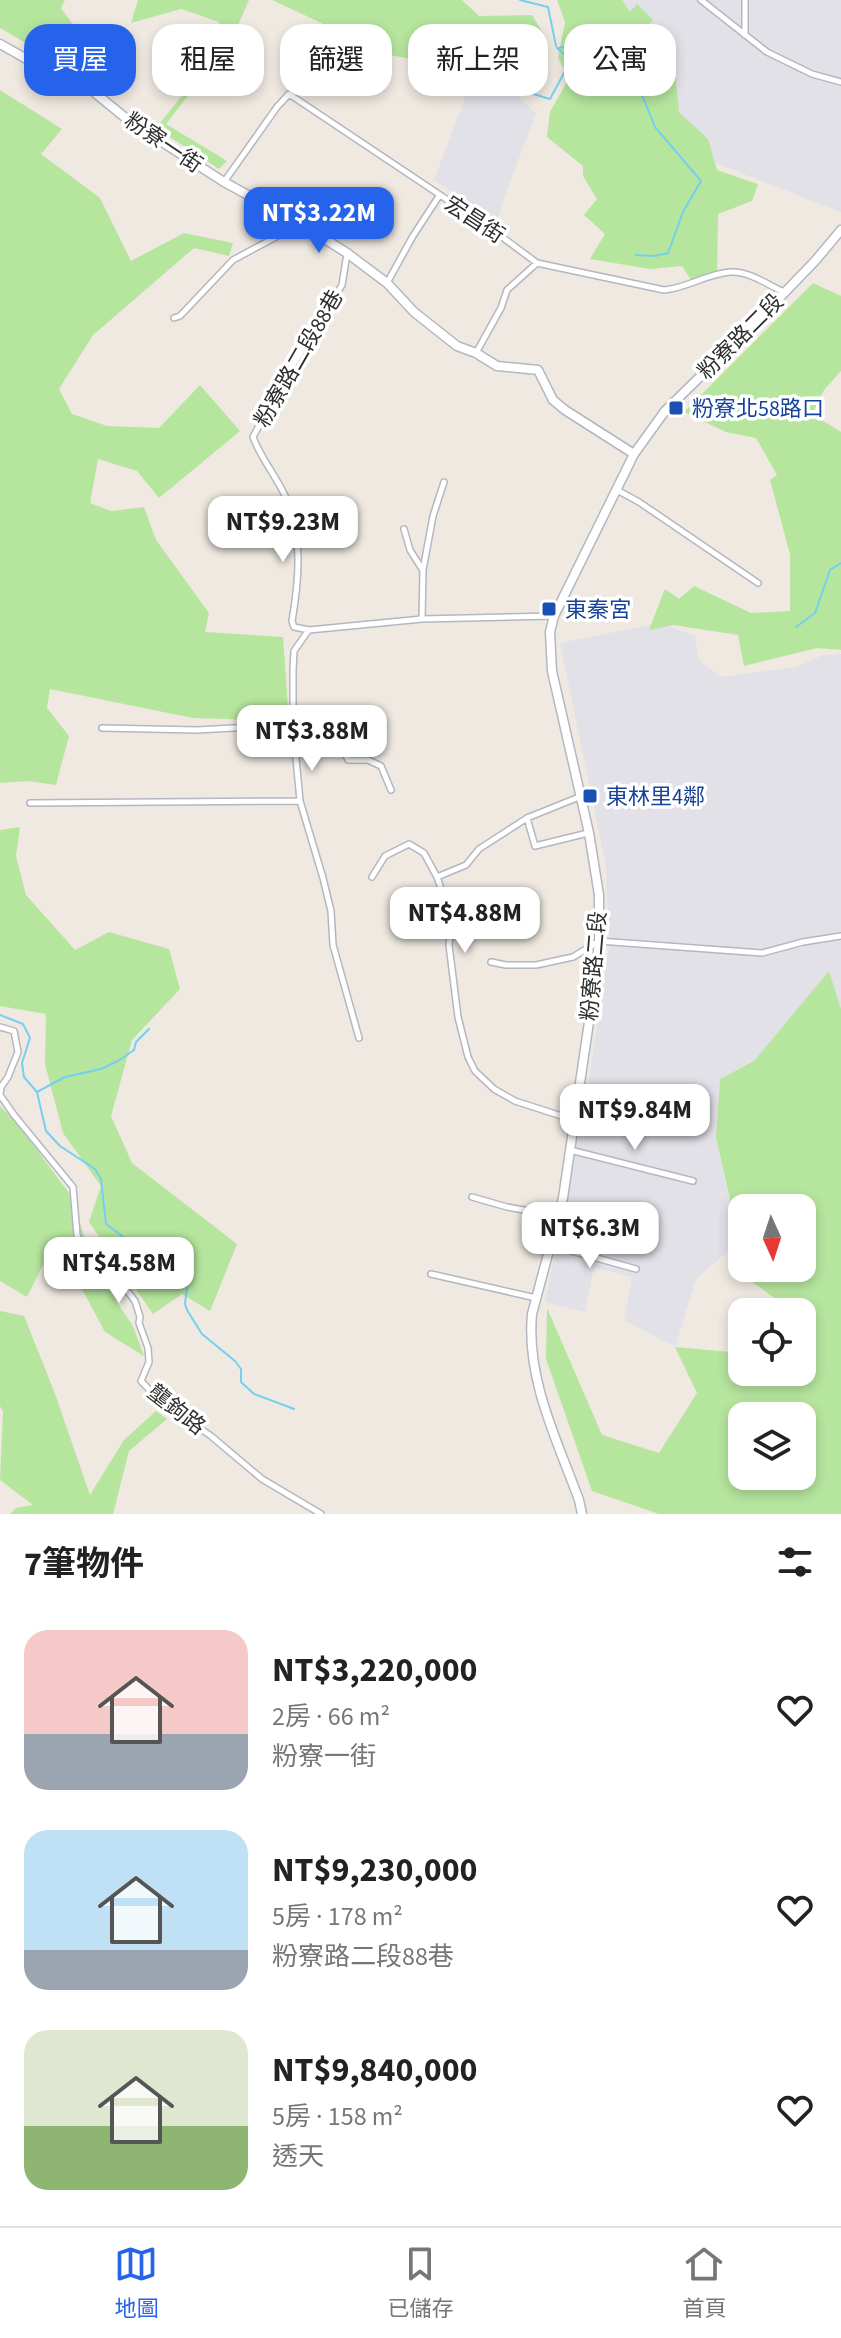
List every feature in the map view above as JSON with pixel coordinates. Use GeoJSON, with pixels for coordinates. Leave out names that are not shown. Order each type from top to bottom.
{"type":"FeatureCollection","features":[{"type":"Feature","properties":{"kind":"main road","name":"粉寮一街"},"geometry":{"type":"LineString","coordinates":[[0,44],[39,66],[89,88],[128,120],[224,182],[347,253],[387,283],[414,312],[457,346],[497,366],[538,370],[553,400],[634,454]]}},
{"type":"Feature","properties":{"kind":"main road","name":"粉寮路二段"},"geometry":{"type":"LineString","coordinates":[[582,1514],[543,1405],[531,1331],[570,1150],[599,941],[599,895],[589,833],[552,671],[550,632],[554,616],[634,454],[665,411],[785,293],[841,230]]}},
{"type":"Feature","properties":{"kind":"main road","name":"粉寮路二段"},"geometry":{"type":"LineString","coordinates":[[815,261],[841,240]]}},
{"type":"Feature","properties":{"kind":"street"},"geometry":{"type":"LineString","coordinates":[[701,0],[767,52],[812,74],[841,82]]}},
{"type":"Feature","properties":{"kind":"street"},"geometry":{"type":"LineString","coordinates":[[745,0],[745,35]]}},
{"type":"Feature","properties":{"kind":"street","name":"宏昌街"},"geometry":{"type":"LineString","coordinates":[[224,182],[289,94],[537,263],[664,290],[680,289],[732,272],[751,276],[785,293]]}},
{"type":"Feature","properties":{"kind":"street"},"geometry":{"type":"LineString","coordinates":[[387,283],[439,196]]}},
{"type":"Feature","properties":{"kind":"street"},"geometry":{"type":"LineString","coordinates":[[174,318],[180,316],[233,260],[301,224]]}},
{"type":"Feature","properties":{"kind":"street","name":"粉寮路二段88巷"},"geometry":{"type":"LineString","coordinates":[[309,630],[294,627],[292,621],[299,541],[291,511],[286,496],[253,437],[342,285],[347,253]]}},
{"type":"Feature","properties":{"kind":"street"},"geometry":{"type":"LineString","coordinates":[[476,353],[501,308],[507,290],[537,263]]}},
{"type":"Feature","properties":{"kind":"street"},"geometry":{"type":"LineString","coordinates":[[422,619],[423,570],[433,516],[444,482]]}},
{"type":"Feature","properties":{"kind":"street"},"geometry":{"type":"LineString","coordinates":[[617,490],[758,583]]}},
{"type":"Feature","properties":{"kind":"street"},"geometry":{"type":"LineString","coordinates":[[404,529],[410,550],[423,570]]}},
{"type":"Feature","properties":{"kind":"street"},"geometry":{"type":"LineString","coordinates":[[359,1038],[333,945],[331,911],[300,801],[293,726],[294,651],[309,630],[422,619],[554,616]]}},
{"type":"Feature","properties":{"kind":"street"},"geometry":{"type":"LineString","coordinates":[[102,728],[197,730],[293,726],[297,729],[325,725],[333,729],[348,760],[368,760],[381,766],[391,790]]}},
{"type":"Feature","properties":{"kind":"street"},"geometry":{"type":"LineString","coordinates":[[437,877],[466,865],[479,849],[527,818],[579,797]]}},
{"type":"Feature","properties":{"kind":"street"},"geometry":{"type":"LineString","coordinates":[[30,803],[300,801]]}},
{"type":"Feature","properties":{"kind":"street"},"geometry":{"type":"LineString","coordinates":[[527,818],[535,846],[589,833]]}},
{"type":"Feature","properties":{"kind":"street"},"geometry":{"type":"LineString","coordinates":[[372,877],[385,856],[409,844],[424,853],[437,877],[451,927],[449,945],[458,1017],[468,1057],[475,1071],[494,1089],[515,1101],[575,1120]]}},
{"type":"Feature","properties":{"kind":"street"},"geometry":{"type":"LineString","coordinates":[[491,962],[536,965],[573,957],[599,941],[762,953],[841,936]]}},
{"type":"Feature","properties":{"kind":"street","name":"壟鉤路"},"geometry":{"type":"LineString","coordinates":[[0,1027],[14,1031],[18,1052],[0,1095],[73,1187],[77,1235],[84,1251],[111,1270],[135,1301],[148,1348],[149,1362],[141,1381],[159,1400],[211,1436],[262,1479],[321,1514]]}},
{"type":"Feature","properties":{"kind":"street"},"geometry":{"type":"LineString","coordinates":[[570,1150],[693,1181]]}},
{"type":"Feature","properties":{"kind":"street"},"geometry":{"type":"LineString","coordinates":[[472,1197],[558,1216]]}},
{"type":"Feature","properties":{"kind":"street"},"geometry":{"type":"LineString","coordinates":[[550,1245],[636,1269]]}},
{"type":"Feature","properties":{"kind":"street"},"geometry":{"type":"LineString","coordinates":[[431,1274],[537,1298]]}},
{"type":"Feature","properties":{"kind":"shaded area"},"geometry":{"type":"Polygon","coordinates":[[[586,0],[841,0],[841,212],[692,154],[652,96],[676,96],[676,24],[603,24],[586,0]]]}},
{"type":"Feature","properties":{"kind":"shaded area"},"geometry":{"type":"Polygon","coordinates":[[[466,96],[517,96],[536,113],[498,219],[485,214],[434,180],[466,96]]]}},
{"type":"Feature","properties":{"kind":"shaded area"},"geometry":{"type":"Polygon","coordinates":[[[659,623],[695,636],[699,660],[721,677],[796,667],[823,655],[841,654],[841,1009],[829,972],[754,1061],[720,1079],[716,1137],[728,1194],[728,1251],[696,1279],[675,1347],[624,1320],[632,1277],[594,1267],[585,1312],[545,1302],[584,1112],[609,946],[606,866],[560,643],[659,623]]]}},
{"type":"Feature","properties":{"kind":"green space"},"geometry":{"type":"Polygon","coordinates":[[[0,0],[65,0],[61,8],[73,24],[24,24],[24,42],[0,28],[0,0]]]}},
{"type":"Feature","properties":{"kind":"green space"},"geometry":{"type":"Polygon","coordinates":[[[138,0],[249,0],[239,24],[219,24],[181,9],[131,23],[138,0]]]}},
{"type":"Feature","properties":{"kind":"green space"},"geometry":{"type":"Polygon","coordinates":[[[272,0],[462,0],[479,16],[532,15],[538,24],[408,24],[408,58],[392,55],[392,24],[323,24],[272,0]]]}},
{"type":"Feature","properties":{"kind":"green space"},"geometry":{"type":"Polygon","coordinates":[[[557,0],[622,0],[630,12],[637,4],[653,20],[650,24],[565,22],[557,0]]]}},
{"type":"Feature","properties":{"kind":"green space"},"geometry":{"type":"Polygon","coordinates":[[[564,27],[564,69],[558,58],[564,27]]]}},
{"type":"Feature","properties":{"kind":"green space"},"geometry":{"type":"Polygon","coordinates":[[[676,83],[679,112],[708,139],[717,170],[758,184],[752,201],[718,214],[717,278],[693,283],[682,266],[650,269],[590,259],[605,234],[584,215],[597,199],[583,176],[583,166],[547,137],[550,112],[564,87],[564,96],[676,96],[676,83]]]}},
{"type":"Feature","properties":{"kind":"green space"},"geometry":{"type":"Polygon","coordinates":[[[0,90],[62,129],[41,154],[100,198],[131,261],[184,233],[233,243],[229,256],[194,248],[93,335],[59,389],[72,414],[107,426],[159,428],[200,385],[240,431],[159,498],[137,471],[98,459],[90,503],[111,511],[144,507],[156,540],[209,613],[205,632],[283,637],[289,721],[193,718],[50,689],[47,708],[69,736],[56,785],[27,781],[0,783],[0,90]]]}},
{"type":"Feature","properties":{"kind":"green space"},"geometry":{"type":"Polygon","coordinates":[[[182,96],[188,96],[166,124],[227,161],[219,169],[156,128],[182,96]]]}},
{"type":"Feature","properties":{"kind":"green space"},"geometry":{"type":"Polygon","coordinates":[[[813,283],[841,296],[841,371],[824,390],[812,414],[841,432],[841,650],[817,648],[744,666],[738,635],[674,625],[649,630],[665,589],[679,599],[694,586],[751,613],[790,611],[790,554],[770,480],[777,475],[756,438],[726,432],[684,412],[813,283]]]}},
{"type":"Feature","properties":{"kind":"green space"},"geometry":{"type":"Polygon","coordinates":[[[20,827],[16,856],[26,895],[75,950],[109,932],[169,949],[180,989],[132,1040],[111,1116],[132,1163],[237,1244],[210,1311],[182,1294],[153,1314],[89,1222],[101,1186],[63,1133],[45,1064],[46,1014],[0,1006],[0,830],[20,827]]]}},
{"type":"Feature","properties":{"kind":"green space"},"geometry":{"type":"Polygon","coordinates":[[[829,971],[841,1009],[841,1514],[659,1514],[592,1491],[546,1359],[547,1308],[602,1435],[659,1453],[697,1393],[675,1347],[728,1352],[728,1386],[816,1386],[816,1298],[775,1298],[752,1282],[816,1282],[816,1194],[729,1194],[716,1137],[720,1079],[754,1061],[829,971]]]}},
{"type":"Feature","properties":{"kind":"green space"},"geometry":{"type":"Polygon","coordinates":[[[0,1106],[17,1123],[69,1193],[98,1274],[133,1326],[144,1356],[105,1332],[75,1276],[43,1265],[27,1297],[0,1281],[0,1106]]]}},
{"type":"Feature","properties":{"kind":"green space"},"geometry":{"type":"Polygon","coordinates":[[[0,1311],[24,1316],[90,1495],[124,1440],[156,1411],[167,1419],[129,1451],[113,1514],[10,1514],[16,1508],[33,1505],[0,1480],[3,1412],[0,1406],[0,1311]]]}},
{"type":"Feature","properties":{"kind":"waterway"},"geometry":{"type":"LineString","coordinates":[[520,0],[548,7],[556,46]]}},
{"type":"Feature","properties":{"kind":"waterway"},"geometry":{"type":"LineString","coordinates":[[557,48],[594,43],[611,46],[626,79],[643,97],[655,127],[701,181],[683,212],[668,253],[636,255]]}},
{"type":"Feature","properties":{"kind":"waterway"},"geometry":{"type":"LineString","coordinates":[[540,96],[550,99],[571,60],[557,48]]}},
{"type":"Feature","properties":{"kind":"waterway"},"geometry":{"type":"LineString","coordinates":[[796,627],[815,613],[830,570],[841,563]]}},
{"type":"Feature","properties":{"kind":"waterway"},"geometry":{"type":"LineString","coordinates":[[0,1015],[23,1024],[30,1038],[22,1063],[24,1077],[37,1092],[46,1131],[60,1146],[95,1169],[101,1179],[106,1224],[130,1242],[176,1254],[189,1271],[185,1304],[202,1334],[235,1361],[241,1369],[241,1382],[254,1394],[294,1409]]}},
{"type":"Feature","properties":{"kind":"waterway"},"geometry":{"type":"LineString","coordinates":[[37,1092],[65,1077],[101,1069],[118,1061],[134,1050],[136,1042],[149,1029]]}},
{"type":"Feature","properties":{"kind":"place","name":"粉寮北58路口"},"geometry":{"type":"Point","coordinates":[676,408]}},
{"type":"Feature","properties":{"kind":"place","name":"東秦宮"},"geometry":{"type":"Point","coordinates":[549,609]}},
{"type":"Feature","properties":{"kind":"place","name":"東林里4鄰"},"geometry":{"type":"Point","coordinates":[590,796]}}]}
